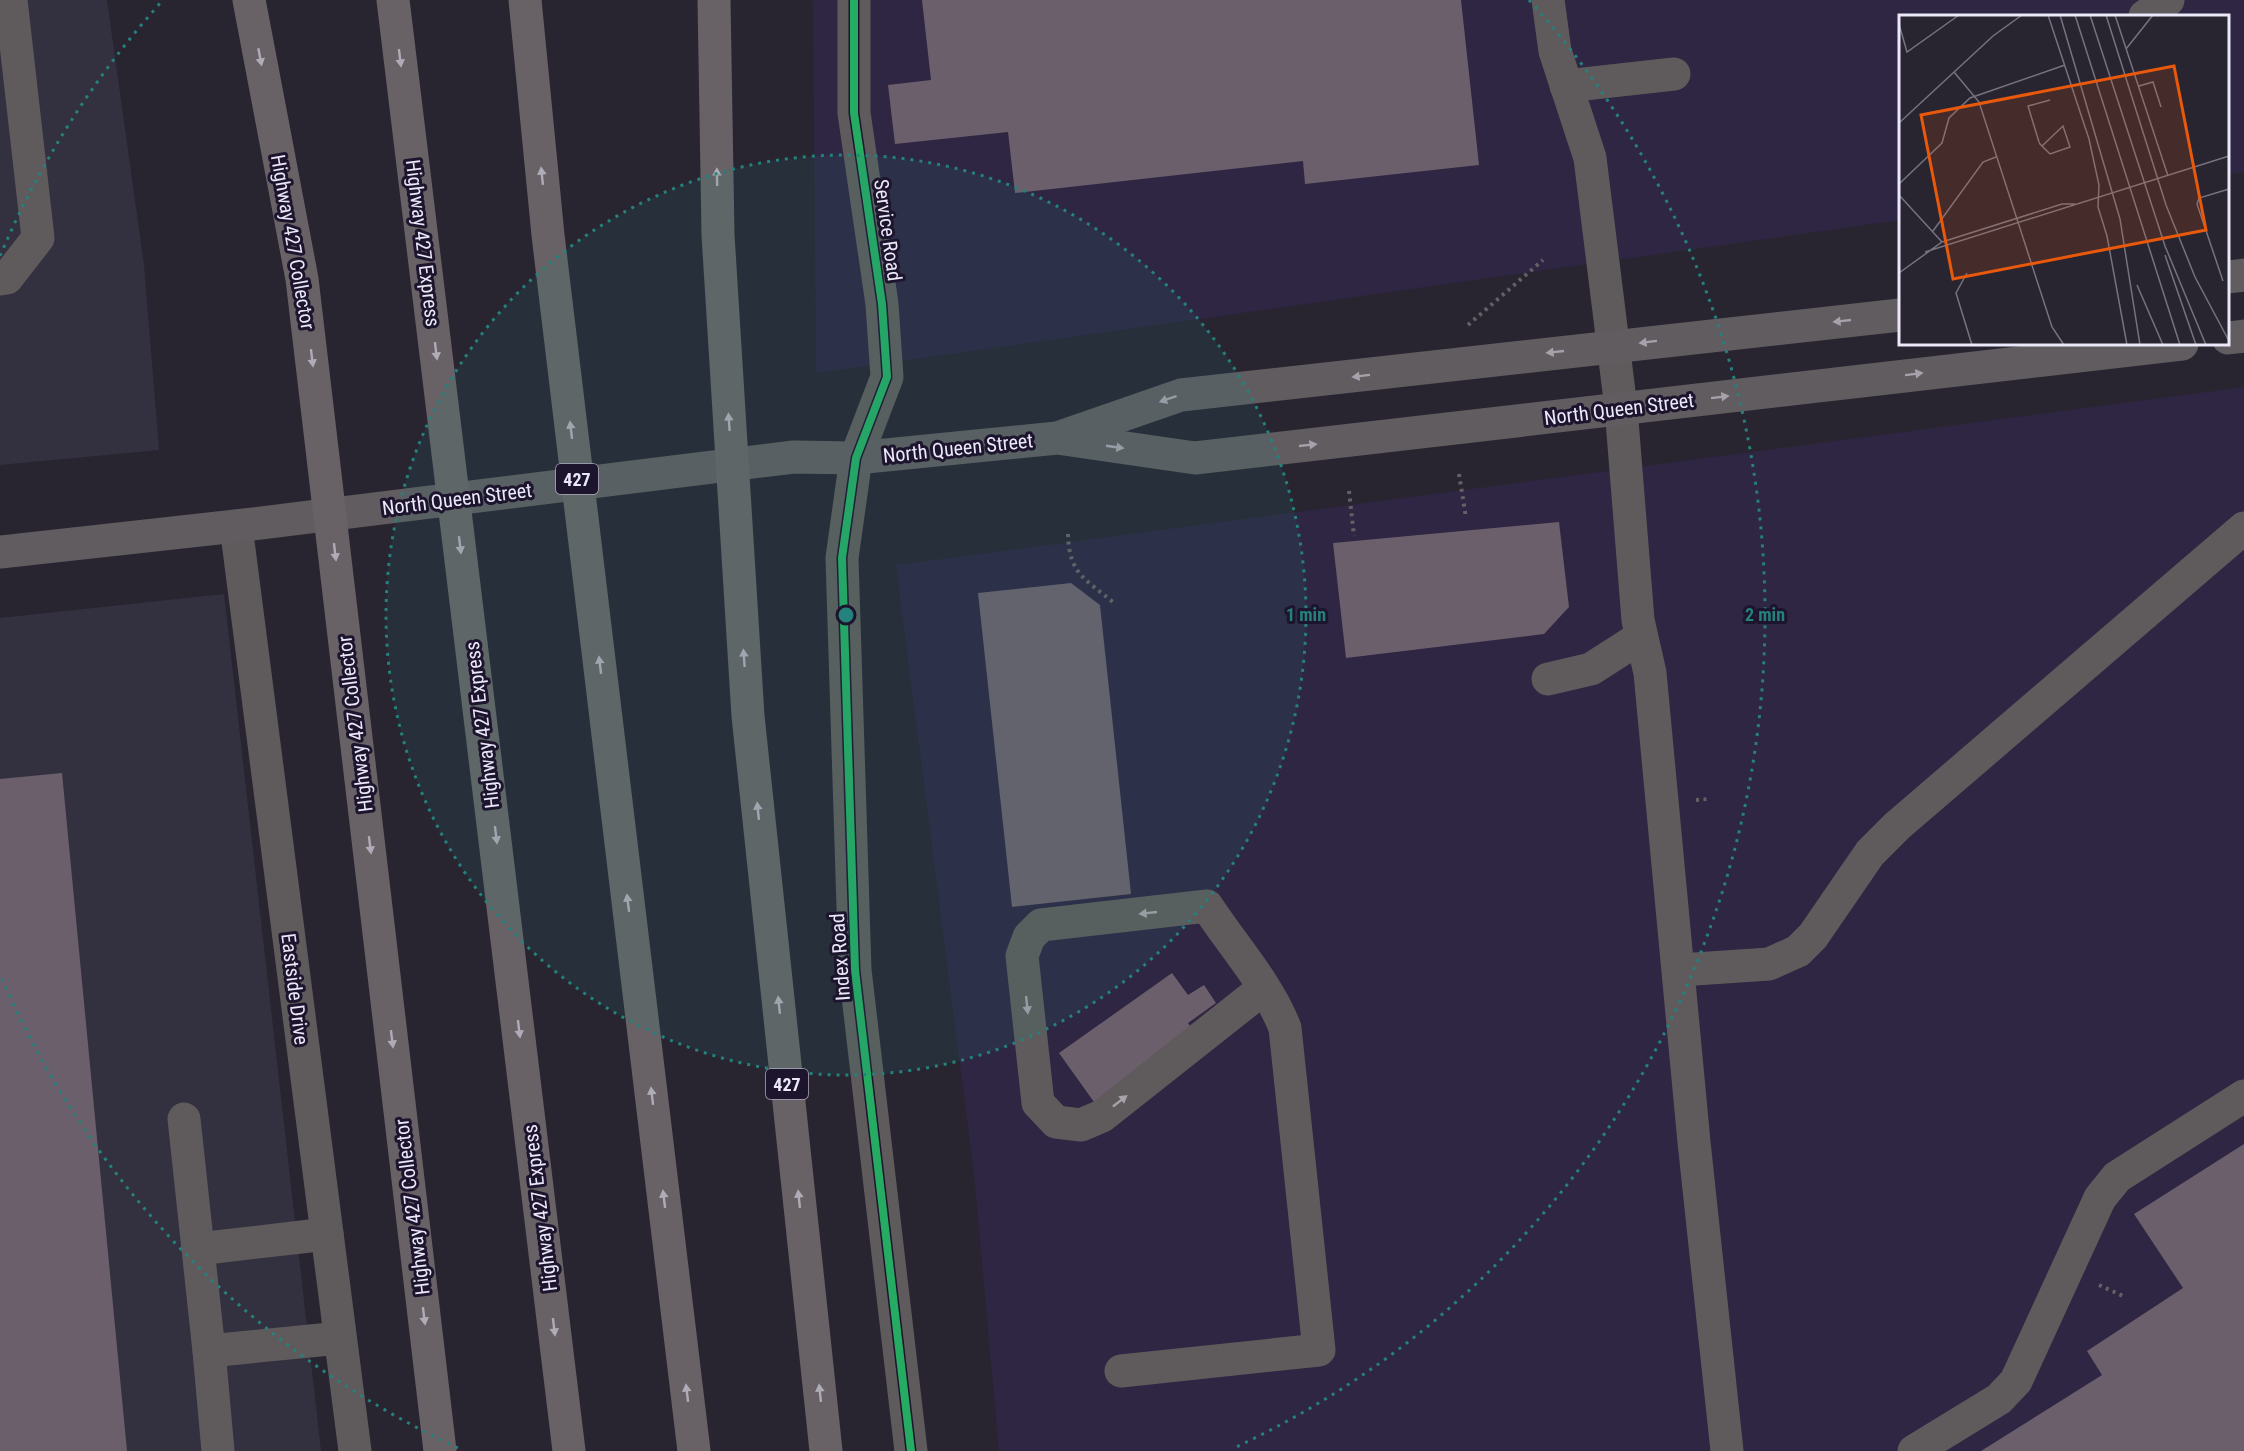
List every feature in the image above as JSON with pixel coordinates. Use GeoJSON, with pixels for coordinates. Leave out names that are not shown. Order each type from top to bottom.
{"type":"FeatureCollection","features":[{"type":"Feature","properties":{"kind":"highway","name":"Highway 427 Collector"},"geometry":{"type":"LineString","coordinates":[[249,0],[302,279],[440,1451]]}},
{"type":"Feature","properties":{"kind":"highway","name":"Highway 427 Express"},"geometry":{"type":"LineString","coordinates":[[393,0],[484,735],[569,1451]]}},
{"type":"Feature","properties":{"kind":"highway","name":"427"},"geometry":{"type":"LineString","coordinates":[[525,0],[548,235],[694,1451]]}},
{"type":"Feature","properties":{"kind":"highway","name":"427"},"geometry":{"type":"LineString","coordinates":[[714,0],[718,235],[748,716],[826,1451]]}},
{"type":"Feature","properties":{"kind":"main road"},"geometry":{"type":"LineString","coordinates":[[2229,277],[2244,275]]}},
{"type":"Feature","properties":{"kind":"main road","name":"North Queen Street"},"geometry":{"type":"LineString","coordinates":[[0,552],[236,526],[794,458],[856,458],[1057,438],[1181,395],[1899,315]]}},
{"type":"Feature","properties":{"kind":"main road"},"geometry":{"type":"LineString","coordinates":[[2229,338],[2244,336]]}},
{"type":"Feature","properties":{"kind":"main road","name":"North Queen Street"},"geometry":{"type":"LineString","coordinates":[[1057,438],[1195,458],[2173,345]]}},
{"type":"Feature","properties":{"kind":"street"},"geometry":{"type":"LineString","coordinates":[[0,279],[7,278],[38,238],[11,0]]}},
{"type":"Feature","properties":{"kind":"street","name":"Service Road"},"geometry":{"type":"LineString","coordinates":[[854,0],[854,113],[882,304],[887,377],[856,458]]}},
{"type":"Feature","properties":{"kind":"street"},"geometry":{"type":"LineString","coordinates":[[1548,0],[1555,51],[1590,158],[1620,408],[1641,637],[1650,673],[1680,970],[1694,1142],[1727,1451]]}},
{"type":"Feature","properties":{"kind":"street"},"geometry":{"type":"LineString","coordinates":[[2146,15],[2168,0]]}},
{"type":"Feature","properties":{"kind":"street"},"geometry":{"type":"LineString","coordinates":[[1566,86],[1674,74]]}},
{"type":"Feature","properties":{"kind":"street","name":"Index Road"},"geometry":{"type":"LineString","coordinates":[[856,458],[842,558],[855,970],[911,1451]]}},
{"type":"Feature","properties":{"kind":"street","name":"Eastside Drive"},"geometry":{"type":"LineString","coordinates":[[236,526],[355,1451]]}},
{"type":"Feature","properties":{"kind":"street"},"geometry":{"type":"LineString","coordinates":[[1680,970],[1768,964],[1798,951],[1813,936],[1870,853],[1898,826],[2244,528]]}},
{"type":"Feature","properties":{"kind":"street"},"geometry":{"type":"LineString","coordinates":[[1548,679],[1591,669],[1641,637]]}},
{"type":"Feature","properties":{"kind":"street"},"geometry":{"type":"LineString","coordinates":[[1121,1371],[1319,1350],[1285,1028],[1278,1008],[1207,906],[1041,925],[1029,937],[1022,956],[1038,1103],[1056,1122],[1081,1125],[1102,1116],[1264,988]]}},
{"type":"Feature","properties":{"kind":"street"},"geometry":{"type":"LineString","coordinates":[[1914,1451],[1999,1399],[2016,1381],[2100,1198],[2116,1177],[2244,1096]]}},
{"type":"Feature","properties":{"kind":"street"},"geometry":{"type":"LineString","coordinates":[[184,1119],[218,1451]]}},
{"type":"Feature","properties":{"kind":"street"},"geometry":{"type":"LineString","coordinates":[[198,1249],[327,1234]]}},
{"type":"Feature","properties":{"kind":"street"},"geometry":{"type":"LineString","coordinates":[[209,1351],[340,1338]]}},
{"type":"Feature","properties":{"kind":"path"},"geometry":{"type":"LineString","coordinates":[[1467,326],[1543,260]]}},
{"type":"Feature","properties":{"kind":"path"},"geometry":{"type":"LineString","coordinates":[[1459,474],[1466,518]]}},
{"type":"Feature","properties":{"kind":"path"},"geometry":{"type":"LineString","coordinates":[[1349,491],[1354,536]]}},
{"type":"Feature","properties":{"kind":"path"},"geometry":{"type":"LineString","coordinates":[[1068,534],[1069,556],[1075,569],[1114,603]]}},
{"type":"Feature","properties":{"kind":"shaded area"},"geometry":{"type":"Polygon","coordinates":[[[0,0],[107,0],[144,265],[159,450],[0,465],[0,0]]]}},
{"type":"Feature","properties":{"kind":"shaded area"},"geometry":{"type":"Polygon","coordinates":[[[813,0],[2244,0],[2244,172],[2229,174],[2229,15],[1899,15],[1899,220],[816,373],[813,0]]]}},
{"type":"Feature","properties":{"kind":"shaded area"},"geometry":{"type":"Polygon","coordinates":[[[2244,387],[2244,1451],[999,1451],[974,1174],[896,565],[2244,387]]]}},
{"type":"Feature","properties":{"kind":"shaded area"},"geometry":{"type":"Polygon","coordinates":[[[224,594],[321,1451],[0,1451],[0,618],[224,594]]]}},
{"type":"Feature","properties":{"kind":"building"},"geometry":{"type":"Polygon","coordinates":[[[922,0],[1461,0],[1479,165],[1305,184],[1303,161],[1015,193],[1008,132],[895,144],[888,85],[931,80],[922,0]]]}},
{"type":"Feature","properties":{"kind":"building"},"geometry":{"type":"Polygon","coordinates":[[[1559,522],[1569,607],[1544,634],[1346,658],[1333,543],[1559,522]]]}},
{"type":"Feature","properties":{"kind":"building"},"geometry":{"type":"Polygon","coordinates":[[[1071,583],[1100,605],[1131,894],[1012,907],[978,593],[1071,583]]]}},
{"type":"Feature","properties":{"kind":"building"},"geometry":{"type":"Polygon","coordinates":[[[62,773],[127,1451],[0,1451],[0,779],[62,773]]]}},
{"type":"Feature","properties":{"kind":"building"},"geometry":{"type":"Polygon","coordinates":[[[1172,973],[1188,995],[1204,985],[1216,1003],[1188,1023],[1198,1038],[1099,1109],[1059,1053],[1172,973]]]}},
{"type":"Feature","properties":{"kind":"building"},"geometry":{"type":"Polygon","coordinates":[[[2244,1144],[2244,1451],[1981,1451],[2102,1375],[2087,1351],[2183,1288],[2134,1214],[2244,1144]]]}},
{"type":"Feature","properties":{"kind":"cycle path"},"geometry":{"type":"LineString","coordinates":[[854,0],[854,113],[882,304],[887,377],[856,458],[842,558],[855,970],[911,1451]]}}]}
